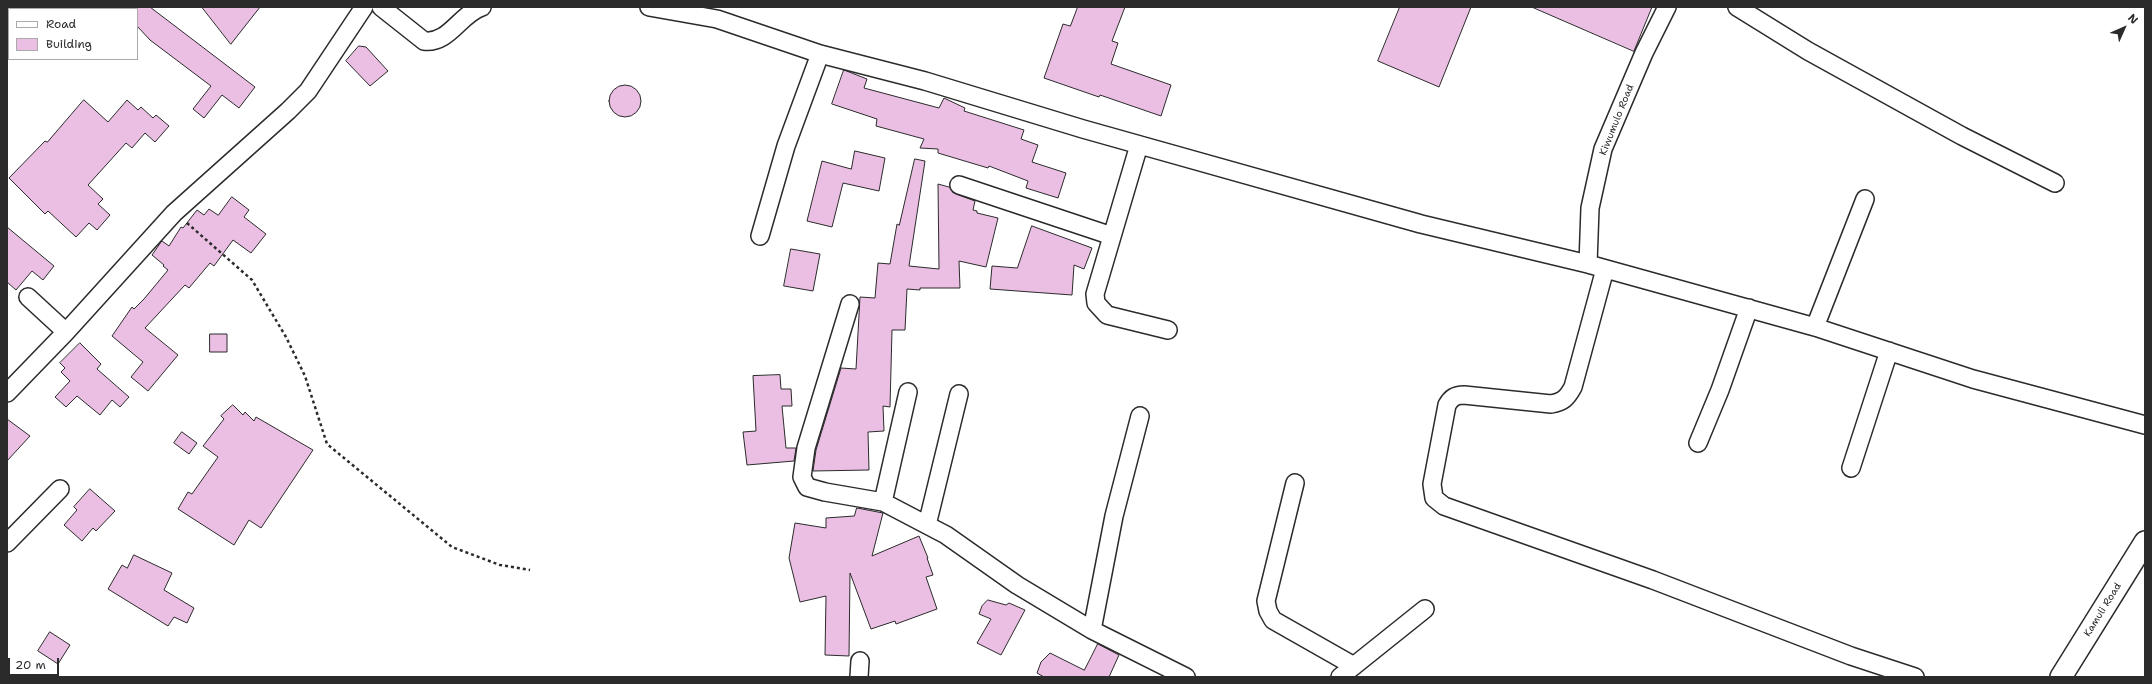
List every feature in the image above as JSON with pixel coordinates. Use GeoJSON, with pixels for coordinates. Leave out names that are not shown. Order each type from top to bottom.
{"type":"FeatureCollection","features":[{"type":"Feature","properties":{"kind":"street"},"geometry":{"type":"LineString","coordinates":[[7,393],[66,332],[174,213],[288,111],[308,91],[364,7]]}},
{"type":"Feature","properties":{"kind":"street"},"geometry":{"type":"LineString","coordinates":[[381,7],[424,41],[430,42],[443,38],[466,16],[482,7]]}},
{"type":"Feature","properties":{"kind":"street"},"geometry":{"type":"LineString","coordinates":[[650,7],[717,19],[820,54],[925,81],[1139,145],[1421,224],[1588,264],[1749,308],[1815,327],[1972,379],[2145,425]]}},
{"type":"Feature","properties":{"kind":"street","name":"Kiwumulo Road"},"geometry":{"type":"LineString","coordinates":[[1588,264],[1590,208],[1603,149],[1644,53],[1667,7]]}},
{"type":"Feature","properties":{"kind":"street"},"geometry":{"type":"LineString","coordinates":[[1737,7],[1808,51],[1962,136],[2055,183]]}},
{"type":"Feature","properties":{"kind":"street"},"geometry":{"type":"LineString","coordinates":[[760,236],[786,146],[820,54]]}},
{"type":"Feature","properties":{"kind":"street"},"geometry":{"type":"LineString","coordinates":[[1139,145],[1095,294],[1096,303],[1106,315],[1168,330]]}},
{"type":"Feature","properties":{"kind":"street"},"geometry":{"type":"LineString","coordinates":[[959,185],[1112,236]]}},
{"type":"Feature","properties":{"kind":"street"},"geometry":{"type":"LineString","coordinates":[[1815,327],[1865,199]]}},
{"type":"Feature","properties":{"kind":"street"},"geometry":{"type":"LineString","coordinates":[[1605,269],[1573,387],[1568,398],[1560,403],[1551,404],[1464,395],[1457,395],[1450,399],[1446,405],[1432,484],[1434,498],[1444,506],[1652,580],[1851,656],[1915,677]]}},
{"type":"Feature","properties":{"kind":"street"},"geometry":{"type":"LineString","coordinates":[[28,297],[66,332]]}},
{"type":"Feature","properties":{"kind":"street"},"geometry":{"type":"LineString","coordinates":[[850,304],[806,448],[802,477],[808,487],[825,492],[883,502],[946,535],[1017,585],[1092,630],[1186,677]]}},
{"type":"Feature","properties":{"kind":"street"},"geometry":{"type":"LineString","coordinates":[[1698,443],[1720,390],[1749,308]]}},
{"type":"Feature","properties":{"kind":"street"},"geometry":{"type":"LineString","coordinates":[[1851,468],[1889,351]]}},
{"type":"Feature","properties":{"kind":"street"},"geometry":{"type":"LineString","coordinates":[[883,502],[908,392]]}},
{"type":"Feature","properties":{"kind":"street"},"geometry":{"type":"LineString","coordinates":[[927,525],[959,394]]}},
{"type":"Feature","properties":{"kind":"street"},"geometry":{"type":"LineString","coordinates":[[1092,630],[1114,516],[1140,416]]}},
{"type":"Feature","properties":{"kind":"street"},"geometry":{"type":"LineString","coordinates":[[1295,484],[1266,601],[1268,611],[1273,620],[1354,666]]}},
{"type":"Feature","properties":{"kind":"street"},"geometry":{"type":"LineString","coordinates":[[7,543],[60,489]]}},
{"type":"Feature","properties":{"kind":"street","name":"Kamuli Road"},"geometry":{"type":"LineString","coordinates":[[2061,677],[2145,542]]}},
{"type":"Feature","properties":{"kind":"street"},"geometry":{"type":"LineString","coordinates":[[1340,677],[1425,609]]}},
{"type":"Feature","properties":{"kind":"path"},"geometry":{"type":"LineString","coordinates":[[174,213],[252,280],[286,337],[305,376],[327,444],[452,548],[500,565],[530,570]]}},
{"type":"Feature","properties":{"kind":"building"},"geometry":{"type":"Polygon","coordinates":[[[150,7],[255,87],[239,108],[222,95],[204,118],[193,109],[211,86],[150,40],[138,27],[137,8],[150,7]]]}},
{"type":"Feature","properties":{"kind":"building"},"geometry":{"type":"Polygon","coordinates":[[[202,7],[260,7],[231,44],[202,7]]]}},
{"type":"Feature","properties":{"kind":"building"},"geometry":{"type":"Polygon","coordinates":[[[1078,7],[1125,7],[1112,41],[1118,43],[1111,64],[1171,85],[1161,116],[1044,78],[1063,24],[1070,26],[1078,7]]]}},
{"type":"Feature","properties":{"kind":"building"},"geometry":{"type":"Polygon","coordinates":[[[1400,7],[1471,7],[1439,87],[1378,61],[1400,7]]]}},
{"type":"Feature","properties":{"kind":"building"},"geometry":{"type":"Polygon","coordinates":[[[1532,7],[1652,7],[1634,51],[1532,7]]]}},
{"type":"Feature","properties":{"kind":"building"},"geometry":{"type":"Polygon","coordinates":[[[359,46],[366,47],[388,71],[370,86],[346,61],[359,46]]]}},
{"type":"Feature","properties":{"kind":"building"},"geometry":{"type":"Polygon","coordinates":[[[844,70],[867,79],[864,88],[939,108],[944,98],[965,108],[964,111],[1024,130],[1021,139],[1038,145],[1032,162],[1066,173],[1058,198],[1026,188],[1028,181],[989,166],[988,168],[938,153],[938,149],[920,148],[924,139],[876,126],[877,119],[832,104],[844,70]]]}},
{"type":"Feature","properties":{"kind":"building"},"geometry":{"type":"Polygon","coordinates":[[[625,85],[636,90],[641,101],[636,112],[625,117],[614,112],[609,101],[614,90],[625,85]]]}},
{"type":"Feature","properties":{"kind":"building"},"geometry":{"type":"Polygon","coordinates":[[[84,100],[108,122],[127,100],[138,110],[141,107],[153,118],[156,115],[169,126],[155,142],[145,133],[132,148],[126,143],[88,185],[103,199],[98,204],[110,215],[97,230],[89,223],[76,237],[48,211],[45,214],[9,178],[45,141],[47,142],[84,100]]]}},
{"type":"Feature","properties":{"kind":"building"},"geometry":{"type":"Polygon","coordinates":[[[855,151],[885,158],[879,191],[843,183],[832,227],[807,221],[822,161],[851,169],[855,151]]]}},
{"type":"Feature","properties":{"kind":"building"},"geometry":{"type":"Polygon","coordinates":[[[915,159],[925,161],[909,266],[939,269],[938,184],[949,187],[956,194],[975,201],[973,210],[977,211],[977,213],[998,218],[986,267],[959,261],[960,288],[920,288],[920,290],[907,289],[905,330],[892,330],[890,407],[883,406],[884,431],[868,432],[869,470],[813,471],[816,450],[841,368],[856,369],[860,297],[875,298],[878,263],[890,264],[897,224],[899,225],[915,159]]]}},
{"type":"Feature","properties":{"kind":"building"},"geometry":{"type":"Polygon","coordinates":[[[232,197],[249,210],[244,217],[266,234],[251,253],[233,240],[214,266],[210,263],[189,288],[185,285],[145,328],[178,355],[148,391],[131,377],[143,362],[112,336],[132,307],[134,309],[144,299],[168,270],[152,255],[161,242],[162,241],[169,246],[181,227],[183,228],[197,210],[204,215],[209,209],[218,215],[232,197]]]}},
{"type":"Feature","properties":{"kind":"building"},"geometry":{"type":"Polygon","coordinates":[[[1032,226],[1092,248],[1084,269],[1074,265],[1072,295],[990,289],[992,266],[1017,268],[1032,226]]]}},
{"type":"Feature","properties":{"kind":"building"},"geometry":{"type":"Polygon","coordinates":[[[7,227],[54,266],[43,280],[32,271],[16,290],[7,282],[7,227]]]}},
{"type":"Feature","properties":{"kind":"building"},"geometry":{"type":"Polygon","coordinates":[[[791,249],[820,254],[813,291],[784,286],[791,249]]]}},
{"type":"Feature","properties":{"kind":"building"},"geometry":{"type":"Polygon","coordinates":[[[210,334],[227,334],[227,352],[210,352],[210,334]]]}},
{"type":"Feature","properties":{"kind":"building"},"geometry":{"type":"Polygon","coordinates":[[[80,343],[101,364],[97,369],[129,397],[120,407],[112,400],[100,415],[77,396],[66,407],[55,397],[70,381],[61,372],[65,368],[60,363],[80,343]]]}},
{"type":"Feature","properties":{"kind":"building"},"geometry":{"type":"Polygon","coordinates":[[[780,375],[781,389],[791,389],[792,406],[782,406],[786,448],[796,448],[794,461],[747,465],[743,432],[756,431],[753,376],[780,375]]]}},
{"type":"Feature","properties":{"kind":"building"},"geometry":{"type":"Polygon","coordinates":[[[233,405],[243,415],[245,412],[254,421],[256,417],[313,450],[261,528],[249,520],[234,545],[178,509],[188,492],[192,494],[218,457],[203,446],[224,419],[221,416],[233,405]]]}},
{"type":"Feature","properties":{"kind":"building"},"geometry":{"type":"Polygon","coordinates":[[[7,419],[30,436],[7,461],[7,419]]]}},
{"type":"Feature","properties":{"kind":"building"},"geometry":{"type":"Polygon","coordinates":[[[182,432],[197,443],[189,454],[174,443],[182,432]]]}},
{"type":"Feature","properties":{"kind":"building"},"geometry":{"type":"Polygon","coordinates":[[[90,489],[115,511],[96,531],[93,528],[82,541],[64,525],[77,510],[74,507],[90,489]]]}},
{"type":"Feature","properties":{"kind":"building"},"geometry":{"type":"Polygon","coordinates":[[[857,508],[883,513],[872,556],[919,536],[933,575],[926,577],[937,609],[896,624],[895,621],[871,629],[850,573],[849,656],[825,655],[826,596],[800,602],[789,558],[795,523],[826,528],[826,518],[854,516],[857,508]]]}},
{"type":"Feature","properties":{"kind":"building"},"geometry":{"type":"Polygon","coordinates":[[[134,555],[172,573],[164,590],[194,608],[187,623],[174,617],[168,626],[108,589],[122,565],[127,568],[134,555]]]}},
{"type":"Feature","properties":{"kind":"building"},"geometry":{"type":"Polygon","coordinates":[[[988,600],[1006,605],[1009,603],[1025,610],[1001,655],[977,643],[991,619],[979,614],[982,606],[988,600]]]}},
{"type":"Feature","properties":{"kind":"building"},"geometry":{"type":"Polygon","coordinates":[[[50,632],[70,645],[58,664],[38,651],[50,632]]]}},
{"type":"Feature","properties":{"kind":"building"},"geometry":{"type":"Polygon","coordinates":[[[1098,644],[1119,655],[1109,677],[1044,677],[1037,673],[1041,662],[1050,653],[1084,670],[1098,644]]]}}]}
